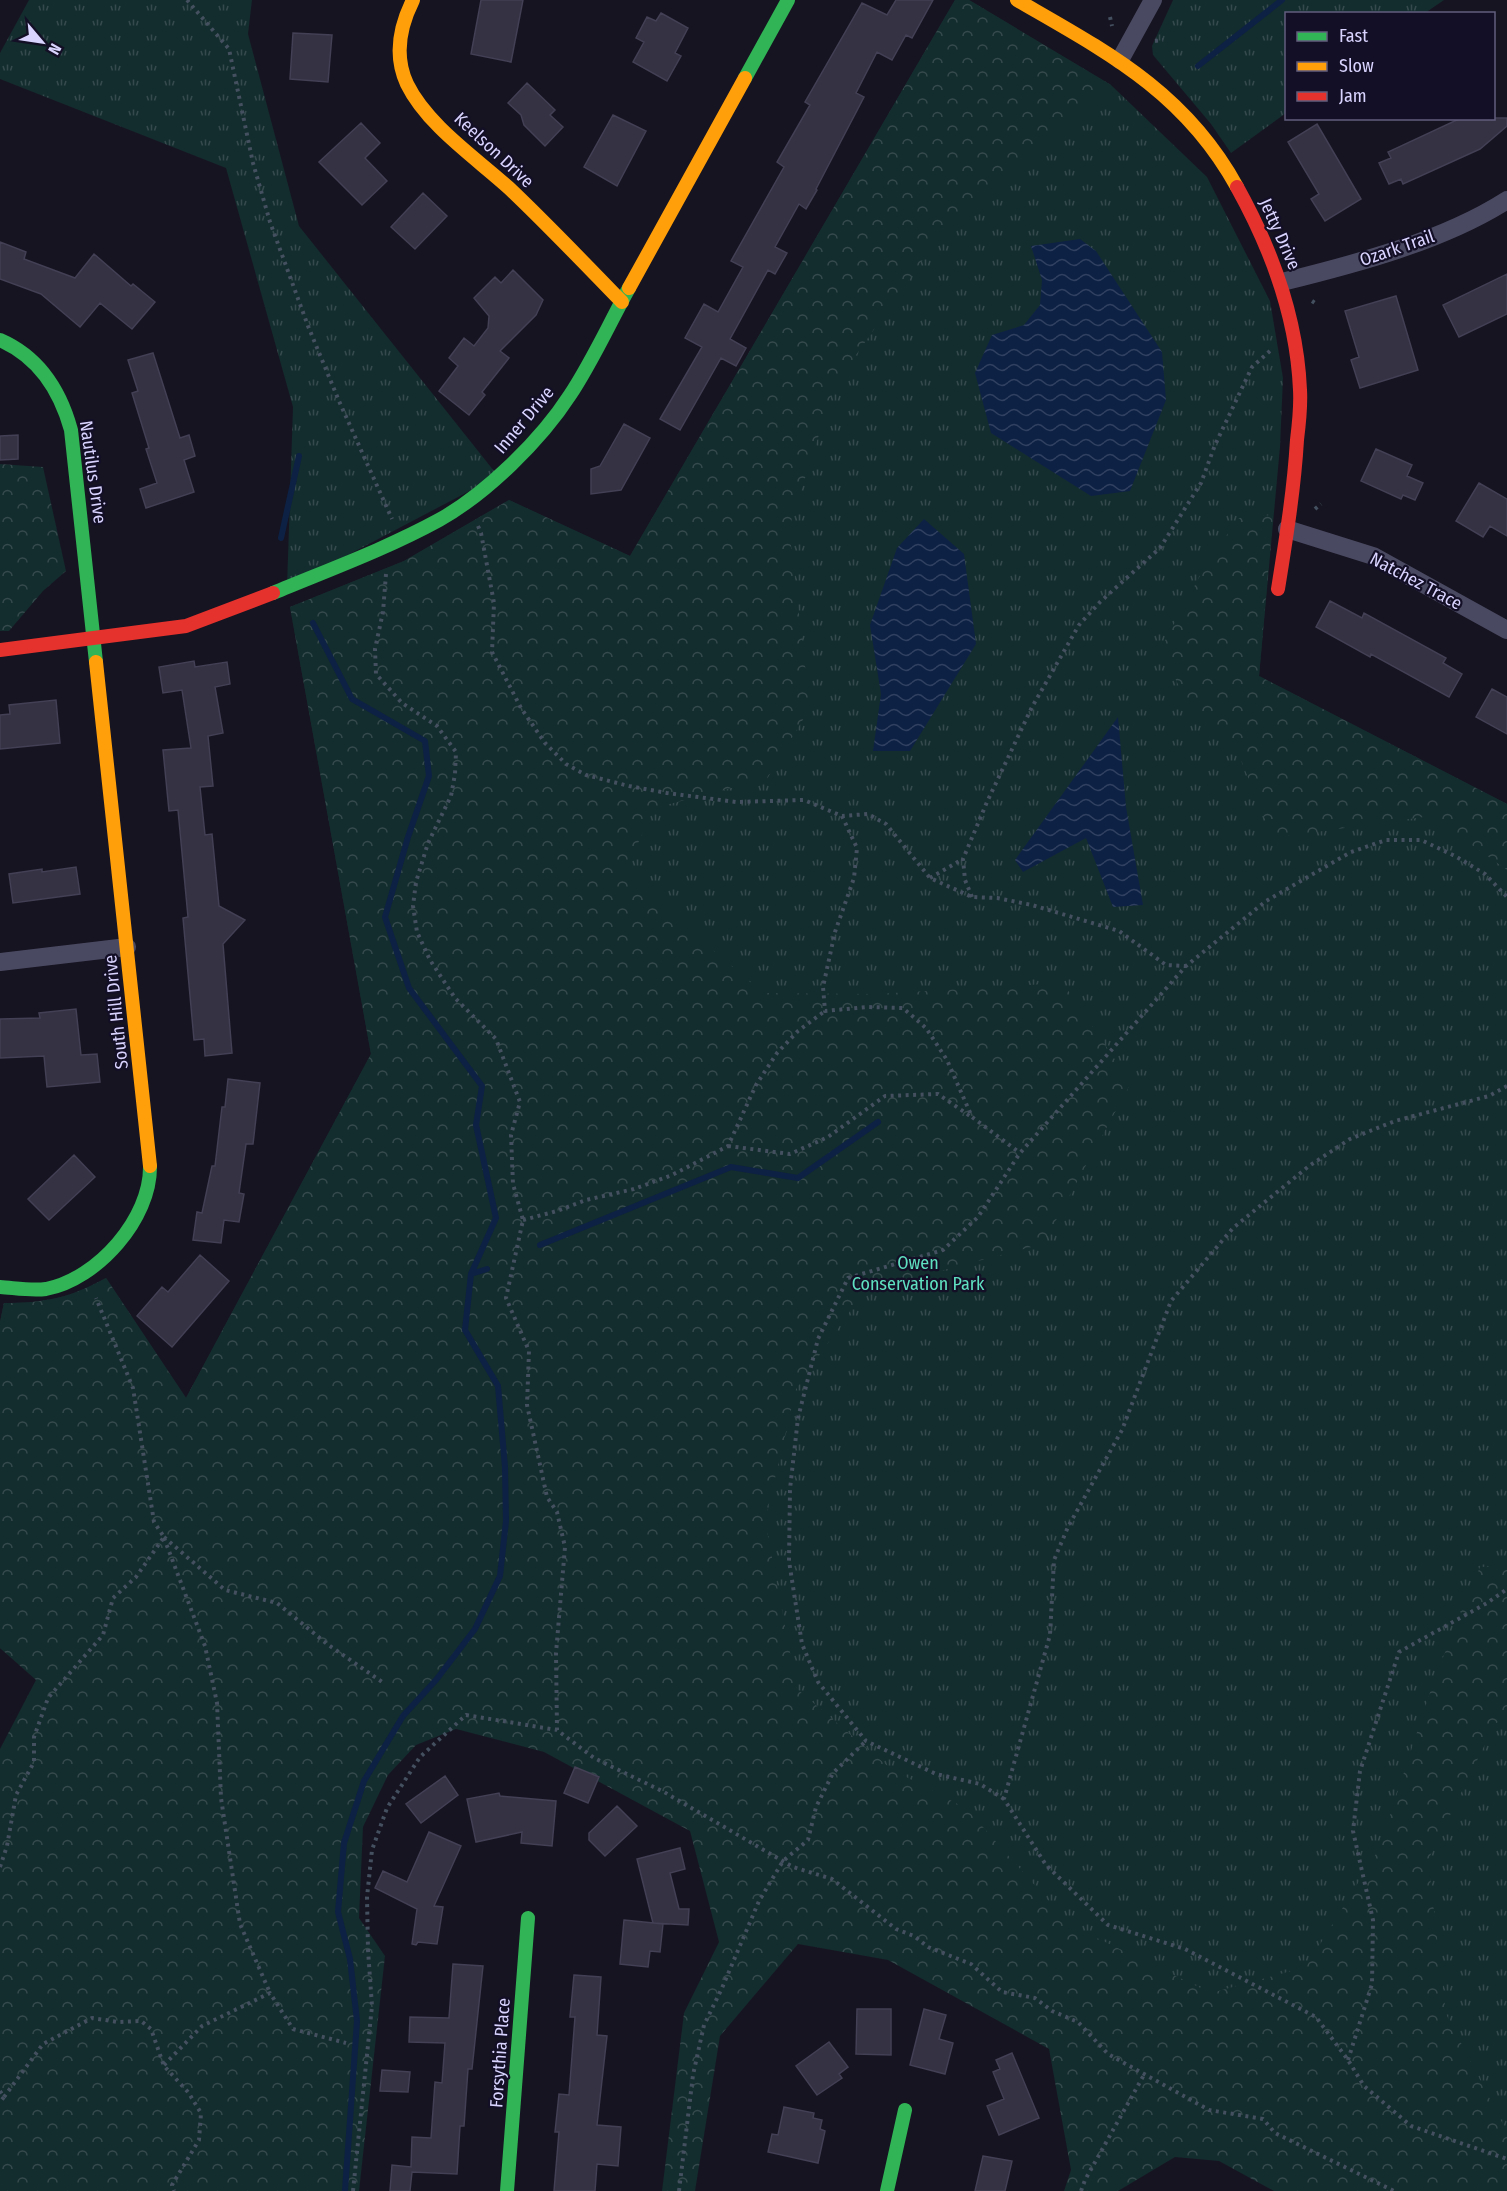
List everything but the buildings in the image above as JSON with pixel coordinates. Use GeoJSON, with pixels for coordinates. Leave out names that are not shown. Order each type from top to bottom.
{"type":"FeatureCollection","features":[{"type":"Feature","properties":{"kind":"street","name":"Keelson Drive"},"geometry":{"type":"LineString","coordinates":[[413,0],[404,17],[400,34],[401,64],[408,85],[426,111],[543,220],[622,302]]}},
{"type":"Feature","properties":{"kind":"street","name":"Inner Drive"},"geometry":{"type":"LineString","coordinates":[[0,650],[186,626],[255,601],[401,539],[441,519],[470,500],[515,460],[570,395],[788,0]]}},
{"type":"Feature","properties":{"kind":"street","name":"Jetty Drive"},"geometry":{"type":"LineString","coordinates":[[1017,0],[1120,60],[1148,81],[1176,107],[1223,165],[1247,205],[1269,250],[1282,282],[1296,345],[1300,392],[1296,476],[1278,589]]}},
{"type":"Feature","properties":{"kind":"street"},"geometry":{"type":"LineString","coordinates":[[1120,60],[1153,0]]}},
{"type":"Feature","properties":{"kind":"street","name":"Ozark Trail"},"geometry":{"type":"LineString","coordinates":[[1282,282],[1380,255],[1488,212],[1507,200]]}},
{"type":"Feature","properties":{"kind":"street","name":"Nautilus Drive"},"geometry":{"type":"LineString","coordinates":[[0,340],[18,348],[52,382],[68,415],[95,637]]}},
{"type":"Feature","properties":{"kind":"street","name":"Natchez Trace"},"geometry":{"type":"LineString","coordinates":[[1287,529],[1373,556],[1507,630]]}},
{"type":"Feature","properties":{"kind":"street","name":"South Hill Drive"},"geometry":{"type":"LineString","coordinates":[[0,1287],[49,1288],[77,1278],[104,1260],[130,1229],[148,1191],[150,1178],[148,1132],[95,637]]}},
{"type":"Feature","properties":{"kind":"street"},"geometry":{"type":"LineString","coordinates":[[0,962],[127,947]]}},
{"type":"Feature","properties":{"kind":"street","name":"Forsythia Place"},"geometry":{"type":"LineString","coordinates":[[507,2191],[528,1918]]}},
{"type":"Feature","properties":{"kind":"street"},"geometry":{"type":"LineString","coordinates":[[887,2191],[905,2110]]}},
{"type":"Feature","properties":{"kind":"path"},"geometry":{"type":"LineString","coordinates":[[187,0],[229,49],[253,163],[270,222],[308,326],[401,539]]}},
{"type":"Feature","properties":{"kind":"path"},"geometry":{"type":"LineString","coordinates":[[1110,17],[1112,26]]}},
{"type":"Feature","properties":{"kind":"path"},"geometry":{"type":"LineString","coordinates":[[1155,40],[1162,40]]}},
{"type":"Feature","properties":{"kind":"path"},"geometry":{"type":"LineString","coordinates":[[1312,301],[1318,305]]}},
{"type":"Feature","properties":{"kind":"path"},"geometry":{"type":"LineString","coordinates":[[972,897],[965,880],[963,859],[1032,707],[1079,625],[1100,602],[1160,548],[1201,483],[1215,445],[1252,367],[1270,351]]}},
{"type":"Feature","properties":{"kind":"path"},"geometry":{"type":"LineString","coordinates":[[478,526],[482,533],[494,603],[492,652],[521,708],[544,743],[566,764],[586,775],[629,786],[736,802],[804,800],[842,816],[868,813],[886,824],[930,879],[972,897],[997,898],[1032,905],[1108,927],[1119,931],[1166,964],[1186,966]]}},
{"type":"Feature","properties":{"kind":"path"},"geometry":{"type":"LineString","coordinates":[[387,574],[383,612],[375,649],[376,674],[402,703],[438,726],[456,752],[451,795],[428,843],[416,882],[413,906],[417,932],[430,960],[455,998],[496,1039],[520,1102],[511,1136],[513,1184],[523,1220],[506,1298],[529,1351],[527,1405],[547,1497],[556,1512],[565,1547],[556,1653],[557,1730]]}},
{"type":"Feature","properties":{"kind":"path"},"geometry":{"type":"LineString","coordinates":[[825,1011],[823,987],[835,932],[854,878],[857,848],[842,816]]}},
{"type":"Feature","properties":{"kind":"path"},"geometry":{"type":"LineString","coordinates":[[1507,897],[1485,874],[1455,856],[1421,840],[1386,840],[1351,852],[1266,901],[1186,966],[1020,1153],[978,1217],[943,1250],[848,1278],[818,1339],[798,1418],[790,1489],[789,1561],[802,1644],[818,1682],[866,1741],[936,1774],[980,1784],[1004,1799],[1046,1865],[1108,1925],[1185,1949],[1316,2017],[1364,2086],[1411,2126],[1507,2159]]}},
{"type":"Feature","properties":{"kind":"path"},"geometry":{"type":"LineString","coordinates":[[930,879],[963,859]]}},
{"type":"Feature","properties":{"kind":"path"},"geometry":{"type":"LineString","coordinates":[[728,1146],[756,1085],[777,1053],[798,1030],[825,1011],[867,1007],[903,1008],[926,1028],[947,1060],[972,1118]]}},
{"type":"Feature","properties":{"kind":"path"},"geometry":{"type":"LineString","coordinates":[[1004,1799],[1050,1635],[1054,1560],[1068,1527],[1122,1430],[1171,1301],[1233,1228],[1309,1166],[1350,1139],[1395,1121],[1489,1096],[1507,1086]]}},
{"type":"Feature","properties":{"kind":"path"},"geometry":{"type":"LineString","coordinates":[[523,1220],[586,1200],[634,1189],[672,1175],[728,1146],[790,1154],[828,1137],[885,1096],[938,1094],[1020,1153]]}},
{"type":"Feature","properties":{"kind":"path"},"geometry":{"type":"LineString","coordinates":[[96,1298],[134,1388],[154,1522],[164,1537],[205,1646],[217,1703],[221,1798],[240,1924],[270,1993],[293,2029],[346,2043]]}},
{"type":"Feature","properties":{"kind":"path"},"geometry":{"type":"LineString","coordinates":[[164,1537],[225,1590],[277,1603],[327,1644],[385,1684]]}},
{"type":"Feature","properties":{"kind":"path"},"geometry":{"type":"LineString","coordinates":[[0,1867],[7,1846],[16,1795],[34,1762],[34,1737],[48,1698],[103,1635],[113,1598],[136,1577],[164,1537]]}},
{"type":"Feature","properties":{"kind":"path"},"geometry":{"type":"LineString","coordinates":[[1348,2060],[1372,1984],[1373,1920],[1353,1831],[1360,1771],[1399,1652],[1487,1604],[1507,1588]]}},
{"type":"Feature","properties":{"kind":"path"},"geometry":{"type":"LineString","coordinates":[[353,2191],[372,2006],[367,1897],[372,1850],[387,1808],[420,1757],[466,1715],[557,1730],[594,1758],[664,1792],[793,1867],[832,1879],[896,1929],[914,1935],[928,1947],[971,1964],[1002,1992],[1035,1998],[1052,2011],[1078,2022],[1108,2054],[1209,2110],[1263,2120],[1275,2133],[1394,2191]]}},
{"type":"Feature","properties":{"kind":"path"},"geometry":{"type":"LineString","coordinates":[[679,2191],[693,2075],[704,2025],[759,1901],[783,1861],[808,1840],[816,1808],[832,1773],[866,1741]]}},
{"type":"Feature","properties":{"kind":"path"},"geometry":{"type":"LineString","coordinates":[[164,2066],[202,2026],[270,1993]]}},
{"type":"Feature","properties":{"kind":"path"},"geometry":{"type":"LineString","coordinates":[[0,2102],[43,2044],[92,2018],[118,2022],[141,2021],[151,2029],[164,2066],[188,2092],[201,2113],[199,2140],[172,2185],[174,2191]]}},
{"type":"Feature","properties":{"kind":"path"},"geometry":{"type":"LineString","coordinates":[[1081,2191],[1145,2073]]}},
{"type":"Feature","properties":{"kind":"path"},"geometry":{"type":"LineString","coordinates":[[0,2091],[4,2097]]}},
{"type":"Feature","properties":{"kind":"green space"},"geometry":{"type":"Polygon","coordinates":[[[29,0],[252,0],[248,34],[299,226],[498,476],[287,587],[293,407],[226,168],[0,79],[0,53],[29,0]]]}},
{"type":"Feature","properties":{"kind":"green space","name":"Owen Conservation Park"},"geometry":{"type":"Polygon","coordinates":[[[955,0],[969,0],[1111,85],[1207,177],[1270,301],[1283,378],[1280,447],[1259,676],[1507,804],[1507,2191],[1348,2191],[130,1503],[37,1679],[0,1648],[0,1322],[4,1303],[57,1298],[106,1278],[186,1398],[371,1054],[290,607],[404,561],[509,500],[630,556],[955,0]]]}},
{"type":"Feature","properties":{"kind":"green space"},"geometry":{"type":"Polygon","coordinates":[[[955,0],[969,0],[1111,85],[931,248],[835,385],[789,528],[810,708],[767,779],[654,808],[624,874],[763,993],[875,994],[1063,983],[1131,1083],[1043,1244],[864,1291],[796,1389],[765,1521],[797,1689],[891,1769],[967,1809],[1070,1925],[1211,1993],[1306,1967],[1379,1849],[1435,1677],[1480,1567],[1507,1566],[1507,1716],[1495,1724],[1428,1860],[1446,2014],[1507,2132],[1507,2191],[1274,2191],[1219,2161],[1175,2157],[1118,2191],[1064,2191],[1071,2170],[1049,2049],[888,1960],[798,1944],[720,2036],[695,2191],[662,2191],[684,2013],[719,1942],[690,1831],[544,1752],[456,1729],[416,1745],[388,1775],[363,1827],[359,1918],[385,1956],[359,2191],[0,2191],[0,1749],[36,1680],[0,1648],[0,1322],[4,1303],[57,1298],[106,1278],[186,1398],[371,1054],[290,607],[404,561],[509,500],[630,556],[955,0]]]}},
{"type":"Feature","properties":{"kind":"green space"},"geometry":{"type":"Polygon","coordinates":[[[1173,0],[1444,0],[1426,12],[1285,12],[1285,114],[1231,153],[1211,124],[1153,55],[1152,46],[1173,0]]]}},
{"type":"Feature","properties":{"kind":"green space"},"geometry":{"type":"Polygon","coordinates":[[[0,464],[43,467],[66,571],[43,591],[9,631],[0,631],[0,464]]]}},
{"type":"Feature","properties":{"kind":"green space"},"geometry":{"type":"Polygon","coordinates":[[[1273,515],[1259,676],[1507,804],[1507,870],[1431,816],[1273,838],[1240,758],[1190,710],[1161,648],[1208,561],[1239,518],[1273,515]]]}},
{"type":"Feature","properties":{"kind":"water"},"geometry":{"type":"Polygon","coordinates":[[[1080,239],[1096,251],[1162,352],[1166,400],[1130,491],[1091,496],[991,433],[975,373],[992,335],[1024,325],[1040,305],[1042,280],[1031,246],[1080,239]]]}},
{"type":"Feature","properties":{"kind":"water"},"geometry":{"type":"Polygon","coordinates":[[[924,519],[964,554],[976,644],[910,751],[873,751],[881,694],[870,625],[897,548],[924,519]]]}},
{"type":"Feature","properties":{"kind":"water"},"geometry":{"type":"Polygon","coordinates":[[[1118,717],[1126,807],[1143,905],[1113,907],[1086,838],[1023,872],[1015,860],[1118,717]]]}},
{"type":"Feature","properties":{"kind":"waterway"},"geometry":{"type":"LineString","coordinates":[[1198,66],[1282,0]]}},
{"type":"Feature","properties":{"kind":"waterway"},"geometry":{"type":"LineString","coordinates":[[281,538],[299,456]]}},
{"type":"Feature","properties":{"kind":"waterway"},"geometry":{"type":"LineString","coordinates":[[313,623],[352,699],[425,741],[429,776],[408,837],[385,917],[409,988],[482,1086],[476,1125],[496,1218],[471,1274],[465,1330],[498,1386],[505,1467],[506,1521],[500,1576],[475,1629],[436,1680],[403,1716],[364,1781],[344,1843],[338,1912],[350,1959],[357,2021],[345,2191]]}},
{"type":"Feature","properties":{"kind":"waterway"},"geometry":{"type":"LineString","coordinates":[[540,1245],[731,1167],[798,1178],[878,1122]]}},
{"type":"Feature","properties":{"kind":"waterway"},"geometry":{"type":"LineString","coordinates":[[471,1274],[487,1269]]}},
{"type":"Feature","properties":{"kind":"traffic: fast"},"geometry":{"type":"LineString","coordinates":[[745,78],[788,0]]}},
{"type":"Feature","properties":{"kind":"traffic: fast"},"geometry":{"type":"LineString","coordinates":[[273,593],[419,531],[457,509],[493,481],[544,430],[570,395],[629,288]]}},
{"type":"Feature","properties":{"kind":"traffic: fast"},"geometry":{"type":"LineString","coordinates":[[0,340],[26,356],[46,376],[61,401],[71,430],[96,662]]}},
{"type":"Feature","properties":{"kind":"traffic: fast"},"geometry":{"type":"LineString","coordinates":[[0,1287],[46,1289],[65,1283],[84,1273],[102,1259],[118,1243],[141,1206],[148,1186],[150,1166]]}},
{"type":"Feature","properties":{"kind":"traffic: fast"},"geometry":{"type":"LineString","coordinates":[[507,2191],[528,1918]]}},
{"type":"Feature","properties":{"kind":"traffic: fast"},"geometry":{"type":"LineString","coordinates":[[887,2191],[905,2110]]}},
{"type":"Feature","properties":{"kind":"traffic: slow"},"geometry":{"type":"LineString","coordinates":[[413,0],[402,31],[400,52],[403,73],[416,99],[439,127],[509,188],[622,302]]}},
{"type":"Feature","properties":{"kind":"traffic: slow"},"geometry":{"type":"LineString","coordinates":[[1017,0],[1082,38],[1141,77],[1193,125],[1216,154],[1237,187]]}},
{"type":"Feature","properties":{"kind":"traffic: slow"},"geometry":{"type":"LineString","coordinates":[[629,288],[745,78]]}},
{"type":"Feature","properties":{"kind":"traffic: slow"},"geometry":{"type":"LineString","coordinates":[[96,662],[150,1166]]}},
{"type":"Feature","properties":{"kind":"traffic: jam"},"geometry":{"type":"LineString","coordinates":[[1237,187],[1272,260],[1288,311],[1298,363],[1299,422],[1292,496],[1278,589]]}},
{"type":"Feature","properties":{"kind":"traffic: jam"},"geometry":{"type":"LineString","coordinates":[[0,650],[186,626],[273,593]]}}]}
